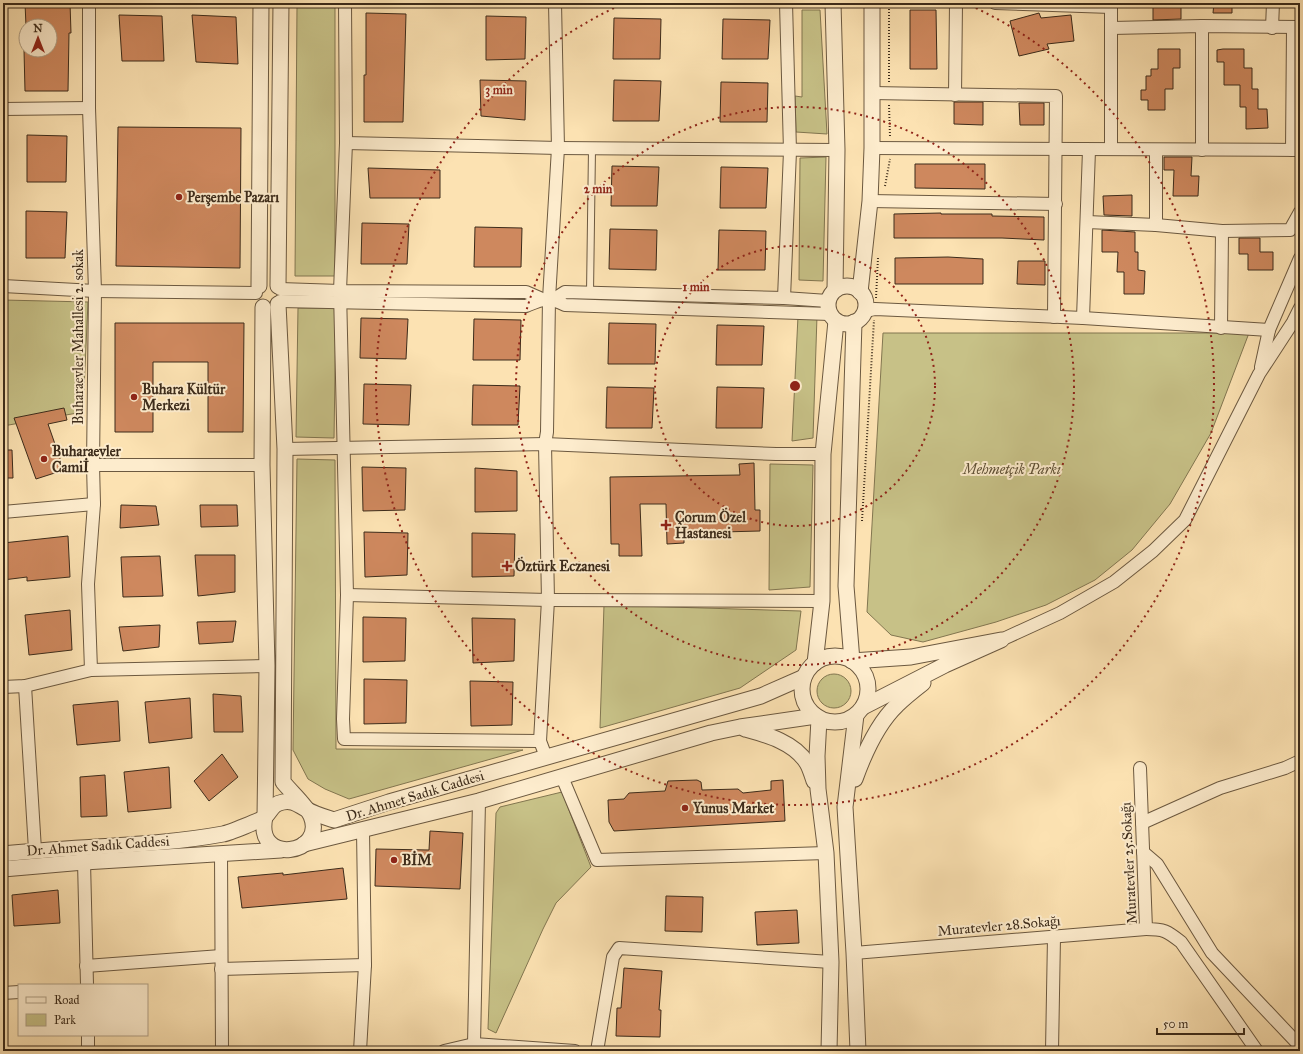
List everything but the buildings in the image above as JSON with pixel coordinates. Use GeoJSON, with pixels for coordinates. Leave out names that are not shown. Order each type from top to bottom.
{"type":"FeatureCollection","features":[{"type":"Feature","properties":{"kind":"street","name":"Buharaevler Mahallesi 2. sokak"},"geometry":{"type":"LineString","coordinates":[[89,3],[89,108],[95,291],[94,504],[88,584],[90,670]]}},
{"type":"Feature","properties":{"kind":"street"},"geometry":{"type":"LineString","coordinates":[[261,3],[257,301],[263,307],[271,308],[279,295]]}},
{"type":"Feature","properties":{"kind":"street"},"geometry":{"type":"LineString","coordinates":[[263,307],[262,465],[267,666],[265,817],[263,825],[264,833],[268,841],[282,850],[290,850],[298,849],[309,838],[312,831],[312,823],[310,815],[306,809],[283,782],[285,449],[279,295],[281,3]]}},
{"type":"Feature","properties":{"kind":"street"},"geometry":{"type":"LineString","coordinates":[[345,3],[346,143],[340,296],[347,595],[343,719],[344,739],[540,741]]}},
{"type":"Feature","properties":{"kind":"street"},"geometry":{"type":"LineString","coordinates":[[546,757],[540,741],[548,600],[545,444],[547,432],[548,299],[558,148],[555,3]]}},
{"type":"Feature","properties":{"kind":"street"},"geometry":{"type":"LineString","coordinates":[[784,298],[790,151],[786,3]]}},
{"type":"Feature","properties":{"kind":"street"},"geometry":{"type":"LineString","coordinates":[[815,663],[822,601],[823,454],[832,306],[837,150],[833,3]]}},
{"type":"Feature","properties":{"kind":"street"},"geometry":{"type":"LineString","coordinates":[[860,292],[870,201],[872,148],[872,3]]}},
{"type":"Feature","properties":{"kind":"street"},"geometry":{"type":"LineString","coordinates":[[955,95],[956,3]]}},
{"type":"Feature","properties":{"kind":"street"},"geometry":{"type":"LineString","coordinates":[[995,3],[1111,5],[1111,150]]}},
{"type":"Feature","properties":{"kind":"street"},"geometry":{"type":"LineString","coordinates":[[1272,28],[1273,3]]}},
{"type":"Feature","properties":{"kind":"street"},"geometry":{"type":"LineString","coordinates":[[872,148],[1296,150],[1296,28],[1202,26],[1112,28]]}},
{"type":"Feature","properties":{"kind":"street"},"geometry":{"type":"LineString","coordinates":[[1202,26],[1202,150]]}},
{"type":"Feature","properties":{"kind":"street"},"geometry":{"type":"LineString","coordinates":[[872,93],[1056,96],[1054,317]]}},
{"type":"Feature","properties":{"kind":"street"},"geometry":{"type":"LineString","coordinates":[[3,109],[89,108]]}},
{"type":"Feature","properties":{"kind":"street"},"geometry":{"type":"LineString","coordinates":[[346,143],[592,149],[837,150]]}},
{"type":"Feature","properties":{"kind":"street"},"geometry":{"type":"LineString","coordinates":[[1083,318],[1089,150]]}},
{"type":"Feature","properties":{"kind":"street"},"geometry":{"type":"LineString","coordinates":[[1156,150],[1156,225]]}},
{"type":"Feature","properties":{"kind":"street"},"geometry":{"type":"LineString","coordinates":[[870,201],[1056,204]]}},
{"type":"Feature","properties":{"kind":"street"},"geometry":{"type":"LineString","coordinates":[[1087,222],[1156,225],[1222,231],[1290,230],[1300,212]]}},
{"type":"Feature","properties":{"kind":"street"},"geometry":{"type":"LineString","coordinates":[[1221,328],[1222,231]]}},
{"type":"Feature","properties":{"kind":"street"},"geometry":{"type":"LineString","coordinates":[[1259,374],[1269,330],[1300,258]]}},
{"type":"Feature","properties":{"kind":"street"},"geometry":{"type":"LineString","coordinates":[[3,286],[95,291],[258,289],[267,282],[271,282],[279,295]]}},
{"type":"Feature","properties":{"kind":"street"},"geometry":{"type":"LineString","coordinates":[[279,295],[340,296],[526,306],[565,292],[784,298],[832,306],[845,324],[854,322],[861,318],[865,311],[865,301],[860,292],[857,289],[848,286],[832,306]]}},
{"type":"Feature","properties":{"kind":"street"},"geometry":{"type":"LineString","coordinates":[[548,299],[565,305],[832,306]]}},
{"type":"Feature","properties":{"kind":"street"},"geometry":{"type":"LineString","coordinates":[[1001,640],[911,658],[852,661],[833,656],[824,658],[815,663],[804,677],[802,694],[809,710],[818,718],[827,722],[842,722],[945,665],[1060,614],[1114,582],[1153,551],[1184,520],[1259,374],[1297,324],[1300,308]]}},
{"type":"Feature","properties":{"kind":"street"},"geometry":{"type":"LineString","coordinates":[[865,311],[875,310],[1083,318],[1269,330]]}},
{"type":"Feature","properties":{"kind":"street"},"geometry":{"type":"LineString","coordinates":[[854,322],[846,586],[852,661],[864,674],[867,682],[867,695],[860,711],[845,807],[854,953],[858,1051]]}},
{"type":"Feature","properties":{"kind":"street"},"geometry":{"type":"LineString","coordinates":[[285,449],[545,444],[776,454],[823,454]]}},
{"type":"Feature","properties":{"kind":"street"},"geometry":{"type":"LineString","coordinates":[[93,465],[262,465]]}},
{"type":"Feature","properties":{"kind":"street"},"geometry":{"type":"LineString","coordinates":[[3,512],[94,504]]}},
{"type":"Feature","properties":{"kind":"street"},"geometry":{"type":"LineString","coordinates":[[347,595],[548,600],[822,601]]}},
{"type":"Feature","properties":{"kind":"street"},"geometry":{"type":"LineString","coordinates":[[845,807],[862,759],[880,727],[896,706],[945,665]]}},
{"type":"Feature","properties":{"kind":"street"},"geometry":{"type":"LineString","coordinates":[[3,687],[25,686],[90,670],[267,666]]}},
{"type":"Feature","properties":{"kind":"street","name":"Dr. Ahmet Sadık Caddesi"},"geometry":{"type":"LineString","coordinates":[[3,854],[36,850],[182,841],[226,834],[265,817],[276,804],[284,802],[300,804],[306,809],[334,820],[389,802],[761,696],[804,677]]}},
{"type":"Feature","properties":{"kind":"street"},"geometry":{"type":"LineString","coordinates":[[25,686],[36,850]]}},
{"type":"Feature","properties":{"kind":"street"},"geometry":{"type":"LineString","coordinates":[[304,844],[363,831],[478,801],[711,733],[740,727],[818,718]]}},
{"type":"Feature","properties":{"kind":"street"},"geometry":{"type":"LineString","coordinates":[[818,718],[818,789],[826,853],[831,962],[829,1051]]}},
{"type":"Feature","properties":{"kind":"street"},"geometry":{"type":"LineString","coordinates":[[740,727],[783,742],[797,752],[807,763],[818,789]]}},
{"type":"Feature","properties":{"kind":"street"},"geometry":{"type":"LineString","coordinates":[[1142,823],[1220,788],[1300,762]]}},
{"type":"Feature","properties":{"kind":"street","name":"Muratevler 25.Sokağı"},"geometry":{"type":"LineString","coordinates":[[1140,768],[1146,929],[1168,931],[1181,942],[1257,1051]]}},
{"type":"Feature","properties":{"kind":"street"},"geometry":{"type":"LineString","coordinates":[[562,777],[597,860],[826,853]]}},
{"type":"Feature","properties":{"kind":"street"},"geometry":{"type":"LineString","coordinates":[[474,1044],[478,801]]}},
{"type":"Feature","properties":{"kind":"street"},"geometry":{"type":"LineString","coordinates":[[360,1051],[365,965],[363,831]]}},
{"type":"Feature","properties":{"kind":"street","name":"Dr. Ahmet Sadık Caddesi"},"geometry":{"type":"LineString","coordinates":[[3,869],[84,862],[282,850]]}},
{"type":"Feature","properties":{"kind":"street"},"geometry":{"type":"LineString","coordinates":[[1143,852],[1157,864],[1212,953],[1300,1046]]}},
{"type":"Feature","properties":{"kind":"street"},"geometry":{"type":"LineString","coordinates":[[221,854],[222,1051]]}},
{"type":"Feature","properties":{"kind":"street"},"geometry":{"type":"LineString","coordinates":[[84,862],[87,984]]}},
{"type":"Feature","properties":{"kind":"street","name":"Muratevler 28.Sokağı"},"geometry":{"type":"LineString","coordinates":[[854,953],[1146,929]]}},
{"type":"Feature","properties":{"kind":"street"},"geometry":{"type":"LineString","coordinates":[[1052,1051],[1054,937]]}},
{"type":"Feature","properties":{"kind":"street"},"geometry":{"type":"LineString","coordinates":[[597,1051],[613,957],[619,948],[831,962]]}},
{"type":"Feature","properties":{"kind":"street"},"geometry":{"type":"LineString","coordinates":[[86,966],[221,956]]}},
{"type":"Feature","properties":{"kind":"street"},"geometry":{"type":"LineString","coordinates":[[221,969],[365,965]]}},
{"type":"Feature","properties":{"kind":"street"},"geometry":{"type":"LineString","coordinates":[[3,993],[18,992]]}},
{"type":"Feature","properties":{"kind":"street"},"geometry":{"type":"LineString","coordinates":[[88,1036],[88,1051]]}},
{"type":"Feature","properties":{"kind":"street"},"geometry":{"type":"LineString","coordinates":[[444,1051],[474,1044],[575,1051]]}},
{"type":"Feature","properties":{"kind":"lane"},"geometry":{"type":"LineString","coordinates":[[590,293],[592,149]]}},
{"type":"Feature","properties":{"kind":"green space"},"geometry":{"type":"Polygon","coordinates":[[[297,6],[335,7],[335,276],[295,276],[297,6]]]}},
{"type":"Feature","properties":{"kind":"green space"},"geometry":{"type":"Polygon","coordinates":[[[802,10],[820,10],[827,134],[796,132],[795,96],[802,97],[802,10]]]}},
{"type":"Feature","properties":{"kind":"green space"},"geometry":{"type":"Polygon","coordinates":[[[826,157],[823,281],[799,280],[800,158],[826,157]]]}},
{"type":"Feature","properties":{"kind":"green space"},"geometry":{"type":"Polygon","coordinates":[[[3,300],[88,302],[83,412],[3,426],[3,300]]]}},
{"type":"Feature","properties":{"kind":"green space"},"geometry":{"type":"Polygon","coordinates":[[[298,308],[336,308],[334,438],[296,437],[298,308]]]}},
{"type":"Feature","properties":{"kind":"green space"},"geometry":{"type":"Polygon","coordinates":[[[798,316],[817,316],[813,438],[792,441],[798,316]]]}},
{"type":"Feature","properties":{"kind":"green space","name":"Mehmetçik Parkı"},"geometry":{"type":"Polygon","coordinates":[[[883,333],[1249,333],[1211,433],[1170,504],[1132,550],[1095,580],[1046,605],[996,622],[923,642],[891,635],[867,612],[883,333]]]}},
{"type":"Feature","properties":{"kind":"green space"},"geometry":{"type":"Polygon","coordinates":[[[297,459],[335,460],[336,749],[523,750],[349,799],[325,789],[308,779],[293,750],[297,459]]]}},
{"type":"Feature","properties":{"kind":"green space"},"geometry":{"type":"Polygon","coordinates":[[[770,464],[813,465],[810,587],[769,590],[770,464]]]}},
{"type":"Feature","properties":{"kind":"green space"},"geometry":{"type":"Polygon","coordinates":[[[604,605],[801,611],[796,650],[740,688],[600,728],[604,605]]]}},
{"type":"Feature","properties":{"kind":"green space"},"geometry":{"type":"Polygon","coordinates":[[[834,674],[846,679],[851,691],[846,703],[834,708],[822,703],[817,691],[822,679],[834,674]]]}},
{"type":"Feature","properties":{"kind":"green space"},"geometry":{"type":"Polygon","coordinates":[[[562,792],[591,867],[556,903],[496,1033],[488,1029],[496,813],[500,807],[562,792]]]}},
{"type":"Feature","properties":{"kind":"place","name":"Perşembe Pazarı"},"geometry":{"type":"Point","coordinates":[179,197]}},
{"type":"Feature","properties":{"kind":"place","name":"Buhara Kültür Merkezi"},"geometry":{"type":"Point","coordinates":[134,397]}},
{"type":"Feature","properties":{"kind":"place","name":"Buharaevler Camiİ"},"geometry":{"type":"Point","coordinates":[44,459]}},
{"type":"Feature","properties":{"kind":"place","name":"Çorum Özel Hastanesi"},"geometry":{"type":"Point","coordinates":[666,525]}},
{"type":"Feature","properties":{"kind":"place","name":"Öztürk Eczanesi"},"geometry":{"type":"Point","coordinates":[507,566]}},
{"type":"Feature","properties":{"kind":"place","name":"Yunus Market"},"geometry":{"type":"Point","coordinates":[685,808]}},
{"type":"Feature","properties":{"kind":"place","name":"BİM"},"geometry":{"type":"Point","coordinates":[394,860]}}]}
